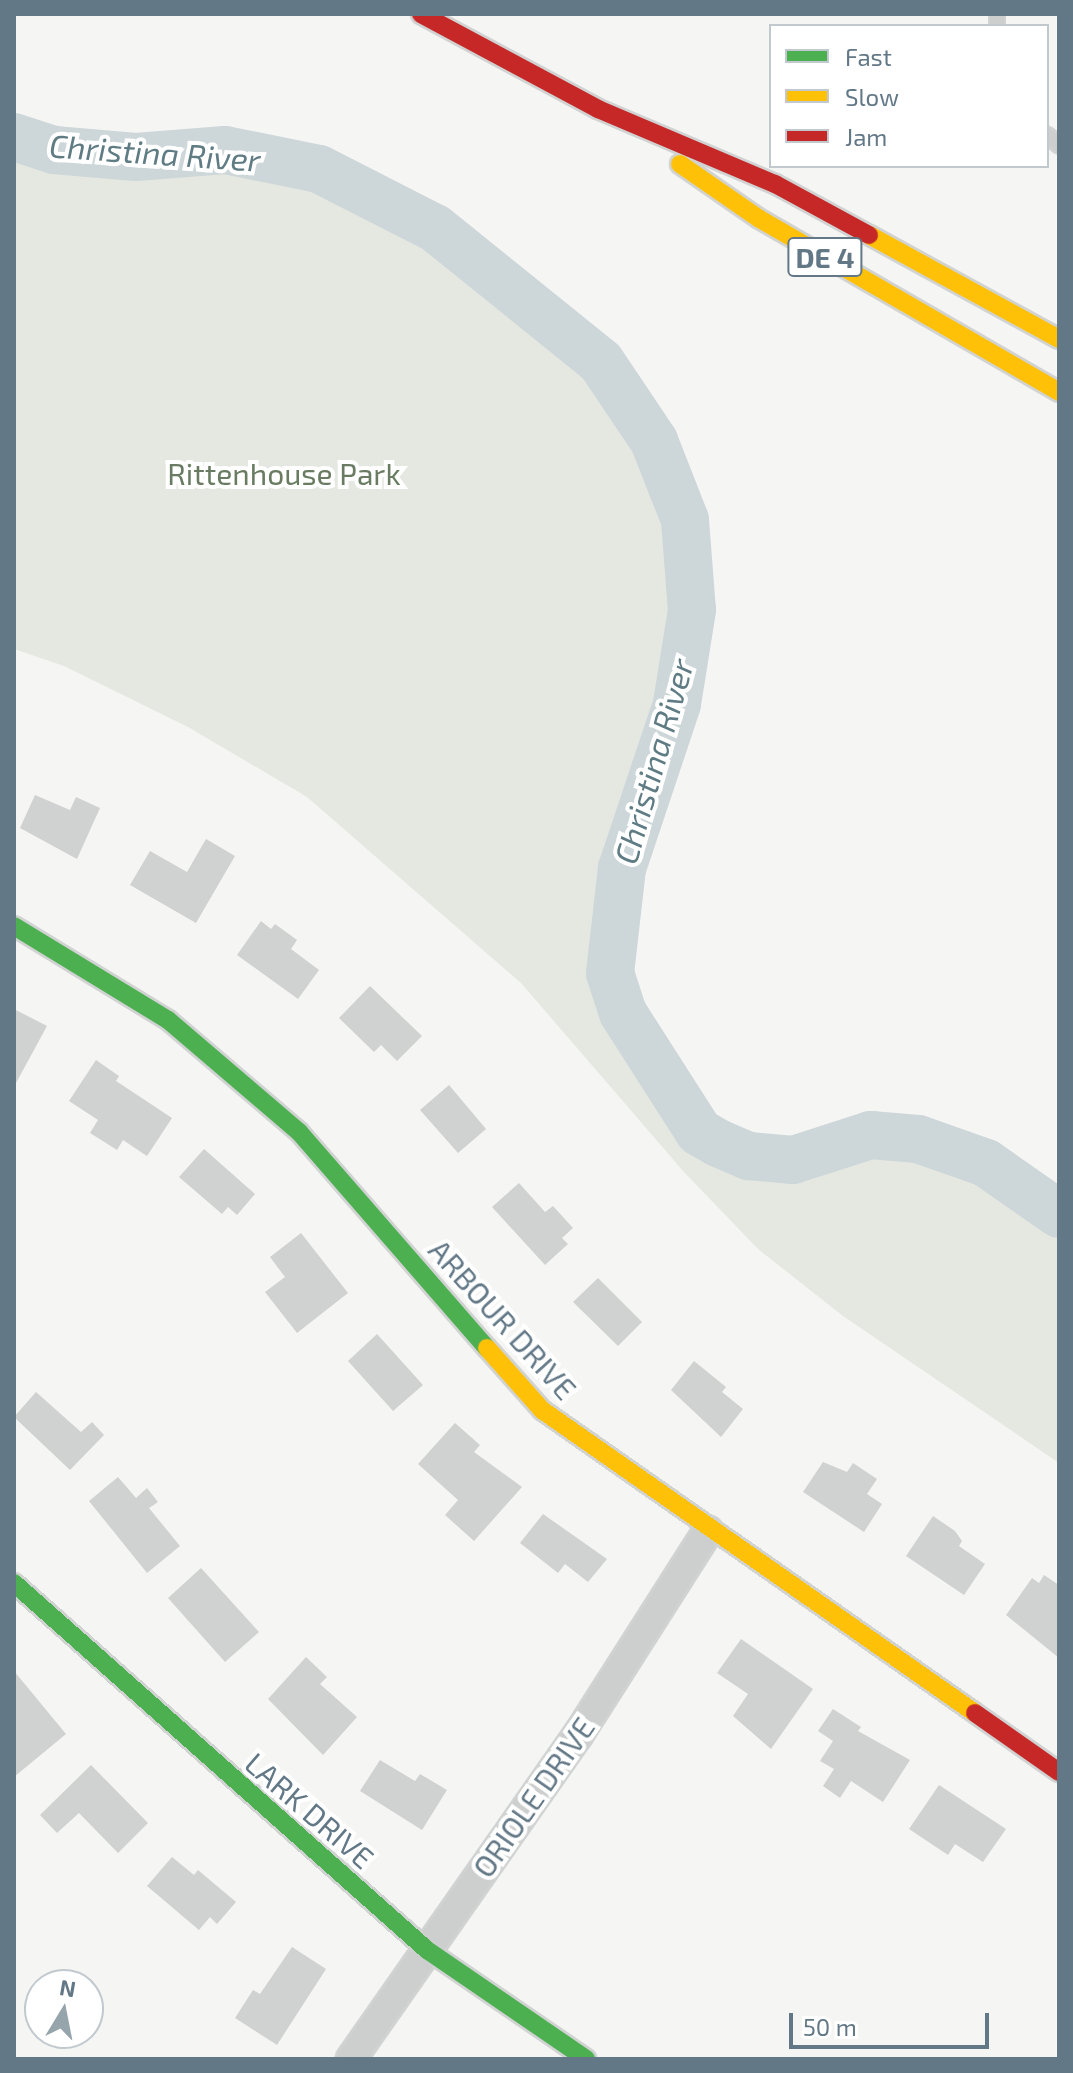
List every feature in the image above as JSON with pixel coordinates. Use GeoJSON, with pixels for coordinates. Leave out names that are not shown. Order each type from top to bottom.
{"type":"FeatureCollection","features":[{"type":"Feature","properties":{"kind":"street","name":"DE 4"},"geometry":{"type":"LineString","coordinates":[[421,14],[598,109],[775,184],[1059,339]]}},
{"type":"Feature","properties":{"kind":"street","name":"DE 4"},"geometry":{"type":"LineString","coordinates":[[598,109],[758,218],[1059,392]]}},
{"type":"Feature","properties":{"kind":"street","name":"ARBOUR DRIVE"},"geometry":{"type":"LineString","coordinates":[[14,926],[168,1020],[299,1132],[542,1410],[708,1531],[1059,1772]]}},
{"type":"Feature","properties":{"kind":"street","name":"ORIOLE DRIVE"},"geometry":{"type":"LineString","coordinates":[[351,2059],[578,1735],[708,1531]]}},
{"type":"Feature","properties":{"kind":"street","name":"LARK DRIVE"},"geometry":{"type":"LineString","coordinates":[[14,1583],[427,1950],[586,2059]]}},
{"type":"Feature","properties":{"kind":"green space","name":"Rittenhouse Park"},"geometry":{"type":"Polygon","coordinates":[[[14,137],[54,150],[319,169],[601,362],[692,610],[677,704],[622,868],[610,973],[623,1013],[698,1132],[718,1143],[749,1156],[792,1160],[871,1135],[918,1139],[986,1163],[1059,1214],[1059,1463],[843,1316],[758,1249],[684,1172],[521,983],[307,797],[188,727],[64,666],[14,649],[14,137]]]}},
{"type":"Feature","properties":{"kind":"building"},"geometry":{"type":"Polygon","coordinates":[[[35,795],[70,810],[76,797],[100,808],[77,859],[20,828],[35,795]]]}},
{"type":"Feature","properties":{"kind":"building"},"geometry":{"type":"Polygon","coordinates":[[[206,839],[235,856],[196,923],[130,885],[150,851],[187,872],[206,839]]]}},
{"type":"Feature","properties":{"kind":"building"},"geometry":{"type":"Polygon","coordinates":[[[261,921],[271,929],[275,924],[297,940],[291,949],[319,970],[298,999],[237,955],[261,921]]]}},
{"type":"Feature","properties":{"kind":"building"},"geometry":{"type":"Polygon","coordinates":[[[370,986],[422,1036],[397,1061],[381,1045],[374,1052],[339,1018],[370,986]]]}},
{"type":"Feature","properties":{"kind":"building"},"geometry":{"type":"Polygon","coordinates":[[[14,1009],[47,1026],[16,1083],[14,1082],[14,1009]]]}},
{"type":"Feature","properties":{"kind":"building"},"geometry":{"type":"Polygon","coordinates":[[[96,1060],[119,1076],[116,1081],[172,1118],[147,1156],[123,1140],[117,1150],[90,1133],[98,1120],[69,1101],[96,1060]]]}},
{"type":"Feature","properties":{"kind":"building"},"geometry":{"type":"Polygon","coordinates":[[[449,1085],[486,1129],[458,1153],[420,1110],[449,1085]]]}},
{"type":"Feature","properties":{"kind":"building"},"geometry":{"type":"Polygon","coordinates":[[[204,1149],[255,1194],[237,1215],[228,1207],[222,1214],[179,1177],[204,1149]]]}},
{"type":"Feature","properties":{"kind":"building"},"geometry":{"type":"Polygon","coordinates":[[[519,1183],[545,1212],[553,1206],[573,1228],[562,1238],[568,1244],[545,1265],[492,1207],[519,1183]]]}},
{"type":"Feature","properties":{"kind":"building"},"geometry":{"type":"Polygon","coordinates":[[[301,1233],[348,1293],[297,1333],[265,1292],[285,1277],[270,1257],[301,1233]]]}},
{"type":"Feature","properties":{"kind":"building"},"geometry":{"type":"Polygon","coordinates":[[[598,1278],[642,1322],[618,1346],[573,1302],[598,1278]]]}},
{"type":"Feature","properties":{"kind":"building"},"geometry":{"type":"Polygon","coordinates":[[[377,1334],[423,1385],[393,1411],[348,1361],[377,1334]]]}},
{"type":"Feature","properties":{"kind":"building"},"geometry":{"type":"Polygon","coordinates":[[[694,1361],[726,1387],[722,1392],[743,1409],[721,1437],[671,1390],[694,1361]]]}},
{"type":"Feature","properties":{"kind":"building"},"geometry":{"type":"Polygon","coordinates":[[[36,1392],[81,1432],[92,1422],[104,1435],[70,1470],[14,1417],[36,1392]]]}},
{"type":"Feature","properties":{"kind":"building"},"geometry":{"type":"Polygon","coordinates":[[[455,1423],[480,1445],[474,1452],[522,1487],[474,1541],[445,1515],[458,1500],[418,1464],[455,1423]]]}},
{"type":"Feature","properties":{"kind":"building"},"geometry":{"type":"Polygon","coordinates":[[[823,1462],[847,1472],[853,1463],[877,1479],[867,1494],[882,1504],[864,1532],[803,1492],[823,1462]]]}},
{"type":"Feature","properties":{"kind":"building"},"geometry":{"type":"Polygon","coordinates":[[[118,1477],[136,1498],[147,1488],[158,1502],[149,1508],[180,1546],[147,1573],[89,1501],[118,1477]]]}},
{"type":"Feature","properties":{"kind":"building"},"geometry":{"type":"Polygon","coordinates":[[[543,1514],[607,1559],[588,1582],[565,1564],[558,1573],[520,1543],[543,1514]]]}},
{"type":"Feature","properties":{"kind":"building"},"geometry":{"type":"Polygon","coordinates":[[[933,1516],[955,1531],[962,1541],[959,1546],[985,1564],[964,1595],[906,1556],[933,1516]]]}},
{"type":"Feature","properties":{"kind":"building"},"geometry":{"type":"Polygon","coordinates":[[[201,1568],[259,1632],[225,1662],[168,1598],[201,1568]]]}},
{"type":"Feature","properties":{"kind":"building"},"geometry":{"type":"Polygon","coordinates":[[[1044,1575],[1059,1585],[1059,1658],[1006,1615],[1032,1578],[1039,1583],[1044,1575]]]}},
{"type":"Feature","properties":{"kind":"building"},"geometry":{"type":"Polygon","coordinates":[[[741,1639],[813,1689],[771,1749],[733,1716],[748,1694],[717,1673],[741,1639]]]}},
{"type":"Feature","properties":{"kind":"building"},"geometry":{"type":"Polygon","coordinates":[[[306,1657],[327,1677],[320,1684],[357,1717],[323,1755],[268,1699],[306,1657]]]}},
{"type":"Feature","properties":{"kind":"building"},"geometry":{"type":"Polygon","coordinates":[[[14,1671],[66,1734],[14,1777],[14,1671]]]}},
{"type":"Feature","properties":{"kind":"building"},"geometry":{"type":"Polygon","coordinates":[[[833,1709],[861,1727],[858,1731],[910,1760],[883,1802],[851,1781],[840,1798],[823,1786],[834,1769],[820,1761],[833,1741],[818,1731],[833,1709]]]}},
{"type":"Feature","properties":{"kind":"building"},"geometry":{"type":"Polygon","coordinates":[[[380,1760],[415,1781],[420,1774],[447,1790],[422,1830],[360,1791],[380,1760]]]}},
{"type":"Feature","properties":{"kind":"building"},"geometry":{"type":"Polygon","coordinates":[[[91,1765],[148,1823],[118,1853],[79,1813],[57,1833],[40,1815],[91,1765]]]}},
{"type":"Feature","properties":{"kind":"building"},"geometry":{"type":"Polygon","coordinates":[[[939,1785],[1006,1829],[983,1862],[955,1844],[948,1855],[909,1829],[939,1785]]]}},
{"type":"Feature","properties":{"kind":"building"},"geometry":{"type":"Polygon","coordinates":[[[172,1857],[194,1875],[198,1870],[236,1902],[217,1924],[210,1917],[199,1930],[147,1886],[172,1857]]]}},
{"type":"Feature","properties":{"kind":"building"},"geometry":{"type":"Polygon","coordinates":[[[292,1947],[326,1969],[277,2045],[235,2018],[253,1990],[260,1994],[292,1947]]]}},
{"type":"Feature","properties":{"kind":"waterway","name":"Christina River"},"geometry":{"type":"LineString","coordinates":[[14,137],[54,150],[136,157],[225,150],[319,169],[435,228],[601,362],[654,441],[685,520],[692,610],[677,704],[622,868],[610,973],[623,1013],[699,1132],[718,1143],[749,1156],[793,1160],[871,1135],[918,1139],[986,1163],[1059,1214]]}},
{"type":"Feature","properties":{"kind":"traffic: fast"},"geometry":{"type":"LineString","coordinates":[[14,926],[168,1020],[299,1132],[487,1348]]}},
{"type":"Feature","properties":{"kind":"traffic: fast"},"geometry":{"type":"LineString","coordinates":[[14,1583],[427,1950],[586,2059]]}},
{"type":"Feature","properties":{"kind":"traffic: slow"},"geometry":{"type":"LineString","coordinates":[[680,164],[758,218],[1059,392]]}},
{"type":"Feature","properties":{"kind":"traffic: slow"},"geometry":{"type":"LineString","coordinates":[[869,235],[1059,339]]}},
{"type":"Feature","properties":{"kind":"traffic: slow"},"geometry":{"type":"LineString","coordinates":[[487,1348],[542,1410],[975,1713]]}},
{"type":"Feature","properties":{"kind":"traffic: jam"},"geometry":{"type":"LineString","coordinates":[[421,14],[598,109],[775,184],[869,235]]}},
{"type":"Feature","properties":{"kind":"traffic: jam"},"geometry":{"type":"LineString","coordinates":[[975,1713],[1059,1772]]}}]}
